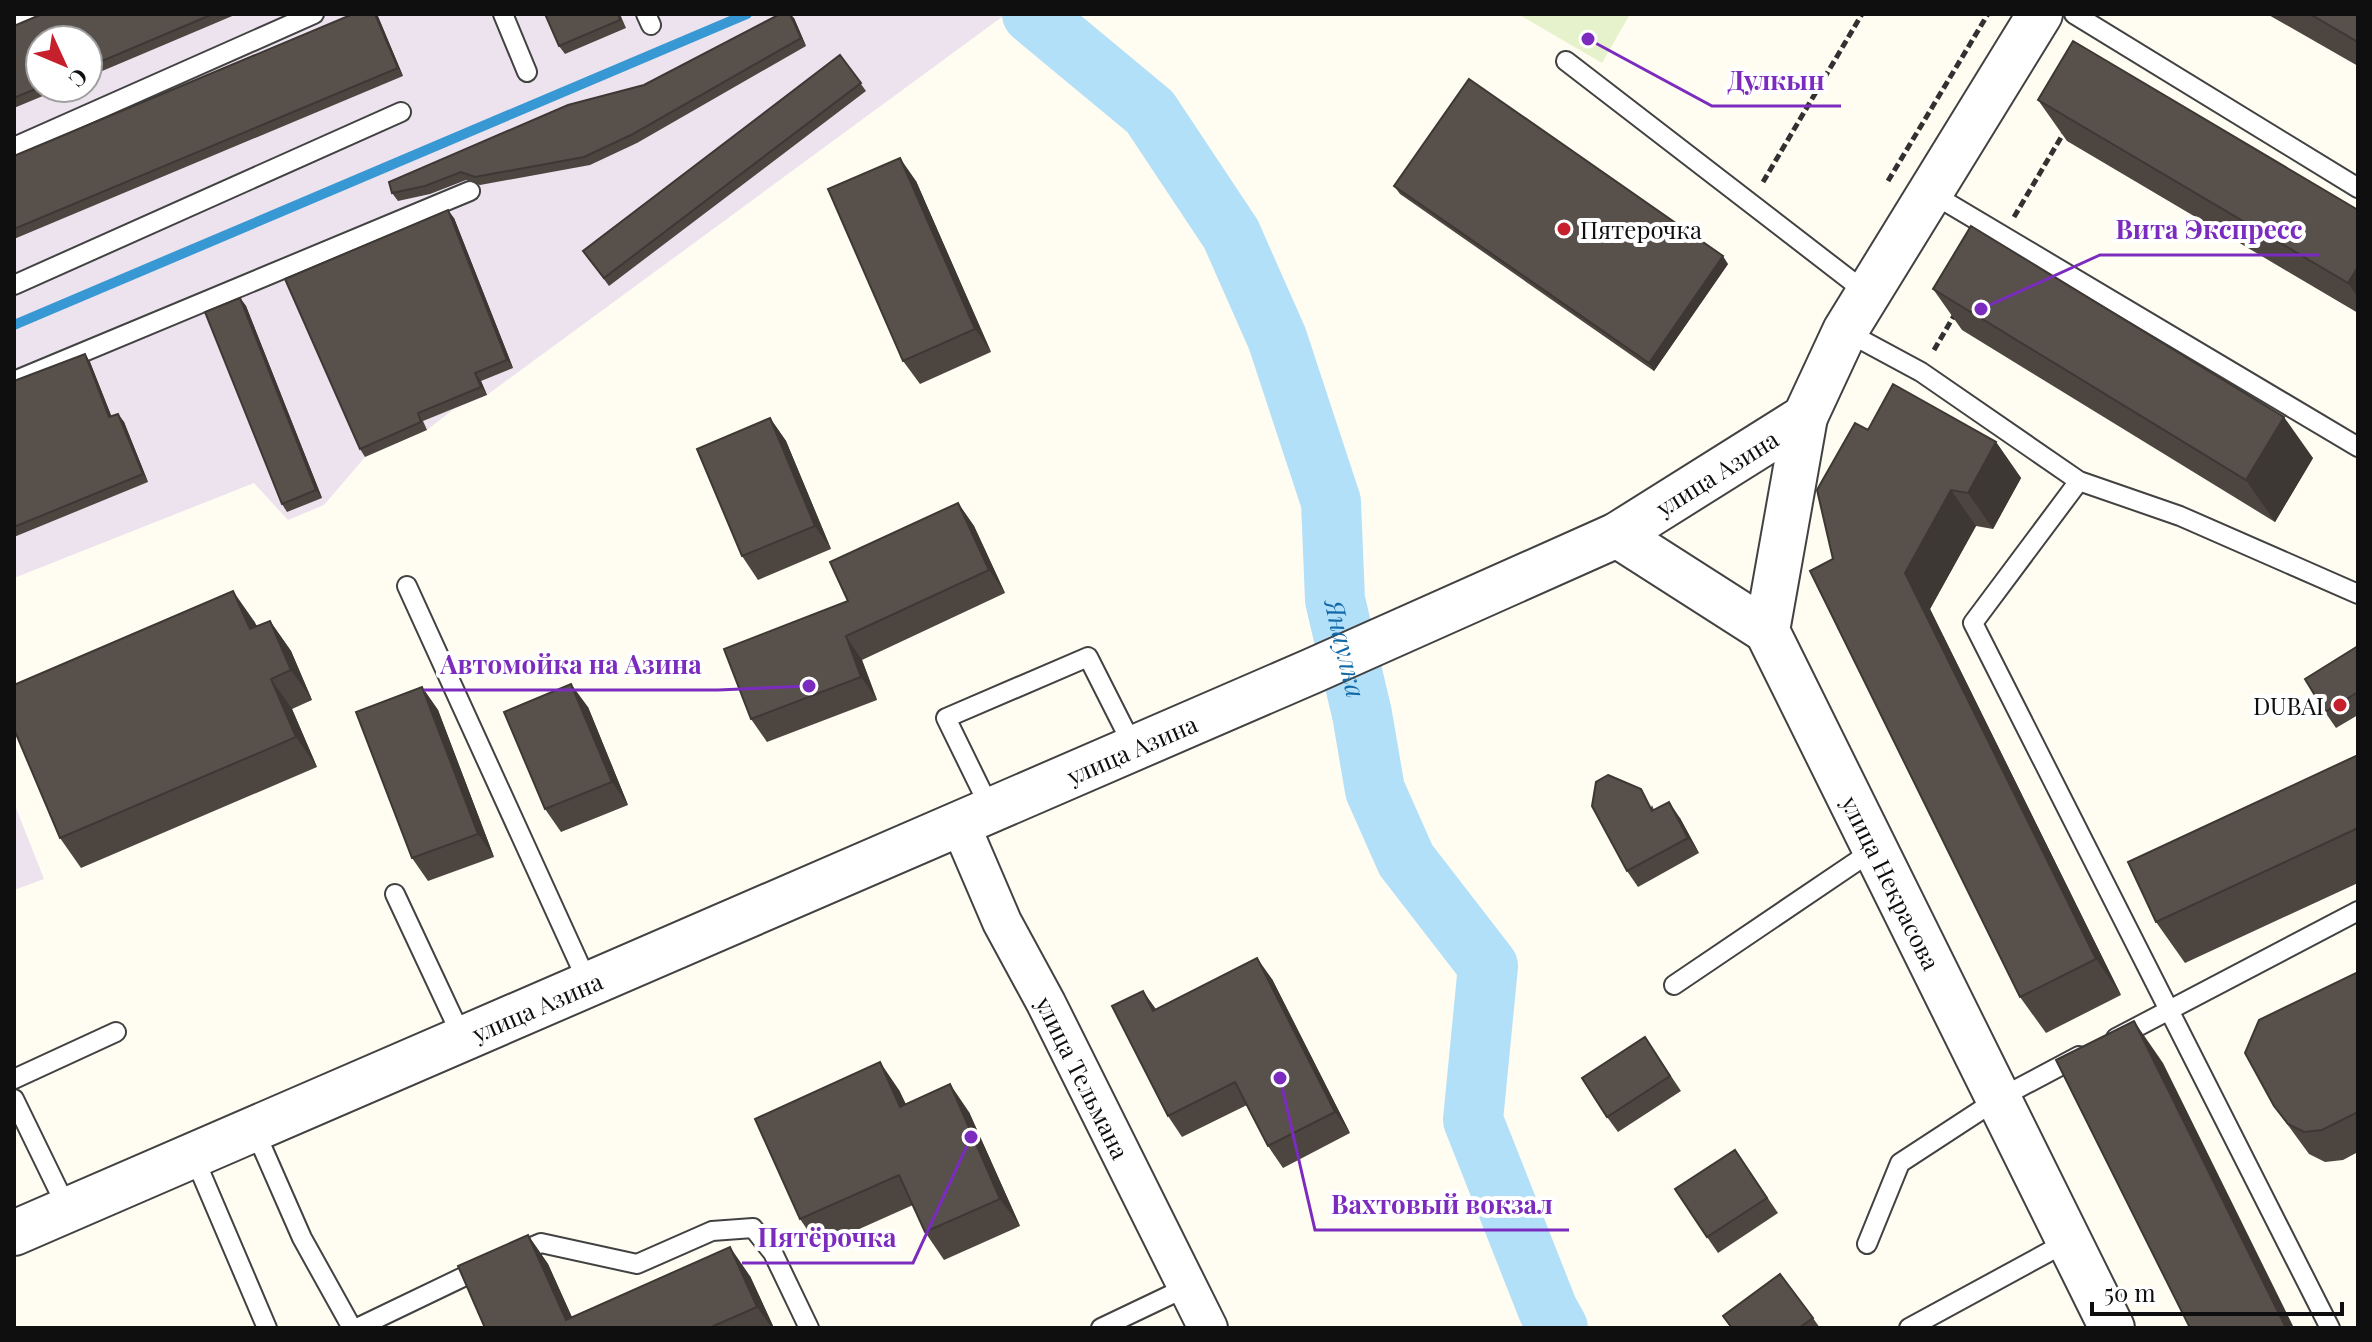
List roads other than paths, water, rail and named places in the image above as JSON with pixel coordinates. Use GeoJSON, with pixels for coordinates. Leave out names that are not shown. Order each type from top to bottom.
{"type":"FeatureCollection","features":[{"type":"Feature","properties":{"kind":"street","name":"улица Азина"},"geometry":{"type":"LineString","coordinates":[[14,1233],[1473,601],[1617,535],[1805,417],[1845,331],[1867,293],[2040,14]]}},
{"type":"Feature","properties":{"kind":"street"},"geometry":{"type":"LineString","coordinates":[[1617,535],[1767,631],[1805,417]]}},
{"type":"Feature","properties":{"kind":"street","name":"улица Некрасова"},"geometry":{"type":"LineString","coordinates":[[1767,631],[2112,1328]]}},
{"type":"Feature","properties":{"kind":"street","name":"улица Тельмана"},"geometry":{"type":"LineString","coordinates":[[975,817],[1002,922],[1046,1003],[1208,1328]]}},
{"type":"Feature","properties":{"kind":"lane"},"geometry":{"type":"LineString","coordinates":[[14,19],[26,14]]}},
{"type":"Feature","properties":{"kind":"lane"},"geometry":{"type":"LineString","coordinates":[[14,147],[314,14]]}},
{"type":"Feature","properties":{"kind":"lane"},"geometry":{"type":"LineString","coordinates":[[503,14],[527,72]]}},
{"type":"Feature","properties":{"kind":"lane"},"geometry":{"type":"LineString","coordinates":[[2074,14],[2358,188]]}},
{"type":"Feature","properties":{"kind":"lane"},"geometry":{"type":"LineString","coordinates":[[1566,61],[1867,293]]}},
{"type":"Feature","properties":{"kind":"lane"},"geometry":{"type":"LineString","coordinates":[[14,285],[401,112]]}},
{"type":"Feature","properties":{"kind":"lane"},"geometry":{"type":"LineString","coordinates":[[14,381],[470,191]]}},
{"type":"Feature","properties":{"kind":"lane"},"geometry":{"type":"LineString","coordinates":[[1930,192],[2358,447]]}},
{"type":"Feature","properties":{"kind":"lane"},"geometry":{"type":"LineString","coordinates":[[1845,331],[1921,372],[2079,481],[2180,516],[2358,594]]}},
{"type":"Feature","properties":{"kind":"lane"},"geometry":{"type":"LineString","coordinates":[[2079,481],[1973,623],[2330,1328]]}},
{"type":"Feature","properties":{"kind":"lane"},"geometry":{"type":"LineString","coordinates":[[407,586],[588,983]]}},
{"type":"Feature","properties":{"kind":"lane"},"geometry":{"type":"LineString","coordinates":[[975,817],[946,718],[1088,657],[1134,748]]}},
{"type":"Feature","properties":{"kind":"lane"},"geometry":{"type":"LineString","coordinates":[[1674,985],[1875,849]]}},
{"type":"Feature","properties":{"kind":"lane"},"geometry":{"type":"LineString","coordinates":[[395,894],[462,1037]]}},
{"type":"Feature","properties":{"kind":"lane"},"geometry":{"type":"LineString","coordinates":[[1867,1244],[1900,1163],[1998,1099],[2358,911]]}},
{"type":"Feature","properties":{"kind":"lane"},"geometry":{"type":"LineString","coordinates":[[14,1079],[116,1032]]}},
{"type":"Feature","properties":{"kind":"lane"},"geometry":{"type":"LineString","coordinates":[[14,1099],[68,1210]]}},
{"type":"Feature","properties":{"kind":"lane"},"geometry":{"type":"LineString","coordinates":[[255,1131],[302,1238],[354,1328],[541,1243],[637,1264],[712,1231],[753,1228],[773,1253],[809,1328]]}},
{"type":"Feature","properties":{"kind":"lane"},"geometry":{"type":"LineString","coordinates":[[194,1157],[267,1328]]}},
{"type":"Feature","properties":{"kind":"lane"},"geometry":{"type":"LineString","coordinates":[[1909,1328],[2067,1242]]}},
{"type":"Feature","properties":{"kind":"lane"},"geometry":{"type":"LineString","coordinates":[[1101,1328],[1187,1287]]}},
{"type":"Feature","properties":{"kind":"waterway"},"geometry":{"type":"LineString","coordinates":[[14,325],[747,14]]}},
{"type":"Feature","properties":{"kind":"waterway","name":"Янаулка"},"geometry":{"type":"LineString","coordinates":[[1032,14],[1150,112],[1231,234],[1277,338],[1331,502],[1335,600],[1362,714],[1375,790],[1406,860],[1488,966],[1473,1120],[1548,1310],[1558,1328]]}},
{"type":"Feature","properties":{"kind":"place","name":"Дулкын"},"geometry":{"type":"Point","coordinates":[1588,39]}},
{"type":"Feature","properties":{"kind":"place","name":"Пятерочка"},"geometry":{"type":"Point","coordinates":[1564,229]}},
{"type":"Feature","properties":{"kind":"place","name":"Вита Экспресс"},"geometry":{"type":"Point","coordinates":[1981,309]}},
{"type":"Feature","properties":{"kind":"place","name":"Автомойка на Азина"},"geometry":{"type":"Point","coordinates":[809,686]}},
{"type":"Feature","properties":{"kind":"place","name":"DUBAI"},"geometry":{"type":"Point","coordinates":[2340,705]}},
{"type":"Feature","properties":{"kind":"place","name":"Вахтовый вокзал"},"geometry":{"type":"Point","coordinates":[1280,1078]}},
{"type":"Feature","properties":{"kind":"place","name":"Пятёрочка"},"geometry":{"type":"Point","coordinates":[971,1137]}}]}
